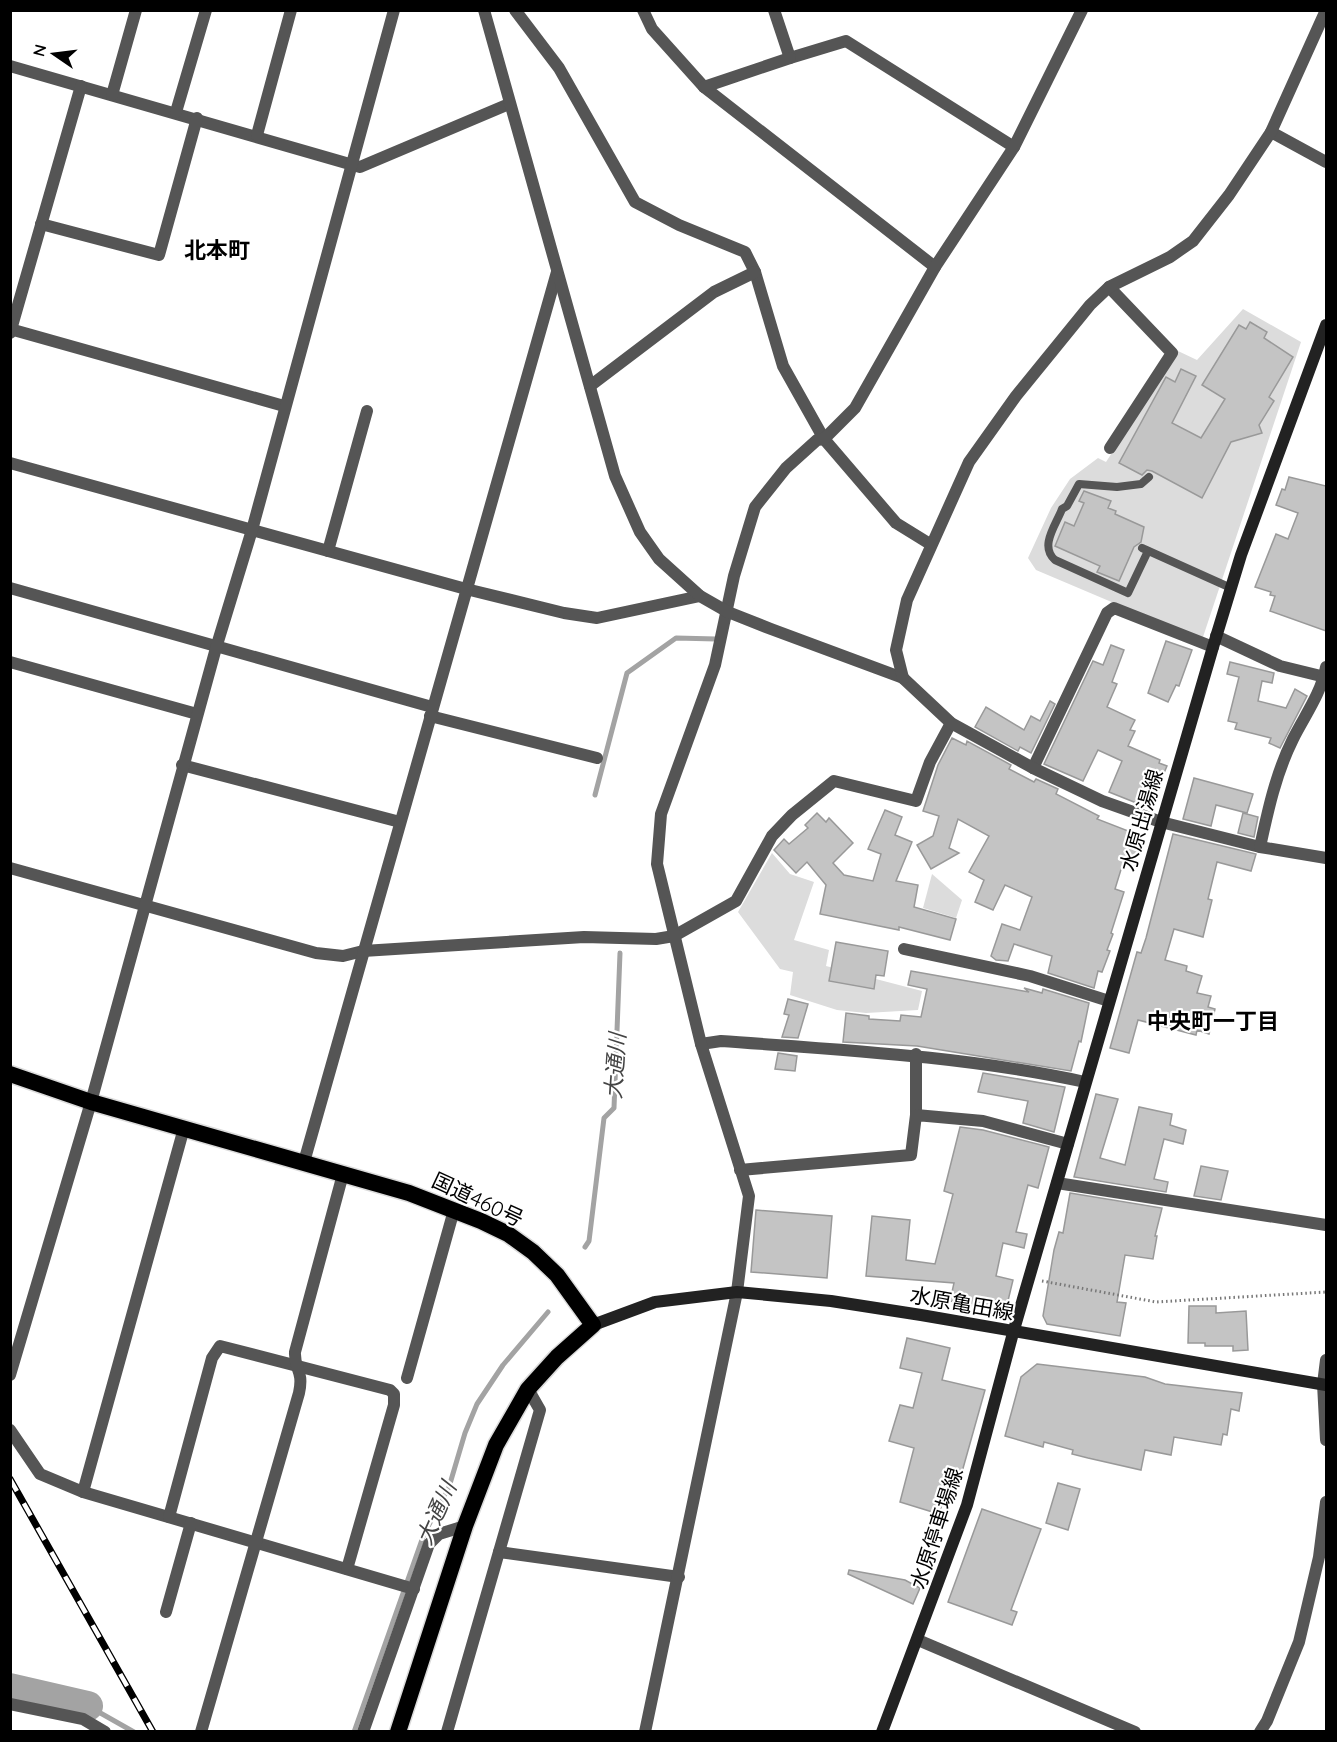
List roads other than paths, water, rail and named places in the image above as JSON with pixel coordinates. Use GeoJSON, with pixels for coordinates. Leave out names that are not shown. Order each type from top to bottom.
{"type":"FeatureCollection","features":[{"type":"Feature","properties":{"kind":"highway","name":"国道460号"},"geometry":{"type":"LineString","coordinates":[[10,1074],[91,1102],[409,1193],[454,1210],[508,1234],[533,1252],[557,1275],[593,1325]]}},
{"type":"Feature","properties":{"kind":"highway"},"geometry":{"type":"LineString","coordinates":[[398,1731],[465,1526],[496,1445],[528,1389],[557,1357],[593,1325]]}},
{"type":"Feature","properties":{"kind":"main road","name":"水原出湯線"},"geometry":{"type":"LineString","coordinates":[[1012,1333],[1231,588],[1326,326]]}},
{"type":"Feature","properties":{"kind":"main road","name":"水原亀田線"},"geometry":{"type":"LineString","coordinates":[[593,1325],[655,1302],[737,1292],[831,1301],[1324,1385]]}},
{"type":"Feature","properties":{"kind":"main road","name":"水原停車場線"},"geometry":{"type":"LineString","coordinates":[[882,1731],[967,1505],[1012,1333]]}},
{"type":"Feature","properties":{"kind":"street"},"geometry":{"type":"LineString","coordinates":[[112,95],[136,10]]}},
{"type":"Feature","properties":{"kind":"street"},"geometry":{"type":"LineString","coordinates":[[176,112],[206,10]]}},
{"type":"Feature","properties":{"kind":"street"},"geometry":{"type":"LineString","coordinates":[[256,135],[291,10]]}},
{"type":"Feature","properties":{"kind":"street"},"geometry":{"type":"LineString","coordinates":[[10,1375],[91,1102],[182,765],[252,530],[393,10]]}},
{"type":"Feature","properties":{"kind":"street"},"geometry":{"type":"LineString","coordinates":[[484,10],[615,476],[640,532],[659,558],[700,596],[729,612],[903,678],[951,723],[1033,768],[1102,801],[1161,822],[1260,847],[1326,858]]}},
{"type":"Feature","properties":{"kind":"street"},"geometry":{"type":"LineString","coordinates":[[515,10],[559,68],[635,202],[679,225],[745,252],[755,272],[783,366],[824,439],[896,523],[930,544]]}},
{"type":"Feature","properties":{"kind":"street"},"geometry":{"type":"LineString","coordinates":[[643,10],[652,29],[704,87],[935,267]]}},
{"type":"Feature","properties":{"kind":"street"},"geometry":{"type":"LineString","coordinates":[[774,10],[790,58]]}},
{"type":"Feature","properties":{"kind":"street"},"geometry":{"type":"LineString","coordinates":[[645,1731],[737,1292],[748,1196],[701,1044],[657,864],[661,814],[715,665],[729,612],[734,576],[755,507],[786,468],[817,440],[824,439],[855,408],[935,267],[1014,147],[1082,10]]}},
{"type":"Feature","properties":{"kind":"street"},"geometry":{"type":"LineString","coordinates":[[903,678],[896,650],[907,600],[930,544],[969,462],[1053,348],[1109,287],[1136,272],[1170,258],[1193,241],[1229,195],[1270,132],[1326,10]]}},
{"type":"Feature","properties":{"kind":"street"},"geometry":{"type":"LineString","coordinates":[[704,87],[846,41],[1014,147]]}},
{"type":"Feature","properties":{"kind":"street"},"geometry":{"type":"LineString","coordinates":[[10,66],[352,162],[360,167],[509,105]]}},
{"type":"Feature","properties":{"kind":"street"},"geometry":{"type":"LineString","coordinates":[[81,86],[11,331],[284,406]]}},
{"type":"Feature","properties":{"kind":"street"},"geometry":{"type":"LineString","coordinates":[[41,224],[159,255],[197,118]]}},
{"type":"Feature","properties":{"kind":"street"},"geometry":{"type":"LineString","coordinates":[[1270,132],[1326,162]]}},
{"type":"Feature","properties":{"kind":"street"},"geometry":{"type":"LineString","coordinates":[[304,1162],[557,272]]}},
{"type":"Feature","properties":{"kind":"street"},"geometry":{"type":"LineString","coordinates":[[590,386],[714,292],[755,272]]}},
{"type":"Feature","properties":{"kind":"street"},"geometry":{"type":"LineString","coordinates":[[1109,287],[1172,353],[1110,448]]}},
{"type":"Feature","properties":{"kind":"street"},"geometry":{"type":"LineString","coordinates":[[327,550],[367,411]]}},
{"type":"Feature","properties":{"kind":"street"},"geometry":{"type":"LineString","coordinates":[[10,463],[466,589],[597,618],[700,596]]}},
{"type":"Feature","properties":{"kind":"street"},"geometry":{"type":"LineString","coordinates":[[10,588],[431,712],[597,758]]}},
{"type":"Feature","properties":{"kind":"street"},"geometry":{"type":"LineString","coordinates":[[1033,768],[1107,613],[1114,608],[1215,641],[1280,666],[1326,672],[1292,740],[1272,791],[1260,847]]}},
{"type":"Feature","properties":{"kind":"street"},"geometry":{"type":"LineString","coordinates":[[10,662],[197,714]]}},
{"type":"Feature","properties":{"kind":"street"},"geometry":{"type":"LineString","coordinates":[[11,871],[316,953],[344,956],[363,951],[584,937],[656,939],[674,936],[736,901],[772,836],[792,815],[834,781],[916,801],[930,762],[951,723]]}},
{"type":"Feature","properties":{"kind":"street"},"geometry":{"type":"LineString","coordinates":[[182,765],[400,822]]}},
{"type":"Feature","properties":{"kind":"street"},"geometry":{"type":"LineString","coordinates":[[904,949],[1030,976],[1109,1001]]}},
{"type":"Feature","properties":{"kind":"street"},"geometry":{"type":"LineString","coordinates":[[701,1044],[721,1041],[916,1054],[1031,1071],[1084,1082]]}},
{"type":"Feature","properties":{"kind":"street"},"geometry":{"type":"LineString","coordinates":[[740,1170],[911,1155],[916,1115],[916,1054]]}},
{"type":"Feature","properties":{"kind":"street"},"geometry":{"type":"LineString","coordinates":[[916,1115],[982,1121],[1068,1144]]}},
{"type":"Feature","properties":{"kind":"street"},"geometry":{"type":"LineString","coordinates":[[83,1492],[184,1128]]}},
{"type":"Feature","properties":{"kind":"street"},"geometry":{"type":"LineString","coordinates":[[201,1731],[299,1393],[302,1378],[296,1365],[296,1352],[343,1174]]}},
{"type":"Feature","properties":{"kind":"street"},"geometry":{"type":"LineString","coordinates":[[1057,1183],[1326,1225]]}},
{"type":"Feature","properties":{"kind":"street"},"geometry":{"type":"LineString","coordinates":[[407,1378],[454,1210]]}},
{"type":"Feature","properties":{"kind":"street"},"geometry":{"type":"LineString","coordinates":[[169,1516],[216,1350],[220,1346],[390,1390],[394,1394],[394,1405],[347,1569]]}},
{"type":"Feature","properties":{"kind":"street"},"geometry":{"type":"LineString","coordinates":[[1326,1360],[1324,1385],[1326,1440]]}},
{"type":"Feature","properties":{"kind":"street"},"geometry":{"type":"LineString","coordinates":[[447,1731],[540,1410],[528,1389]]}},
{"type":"Feature","properties":{"kind":"street"},"geometry":{"type":"LineString","coordinates":[[10,1430],[40,1474],[83,1492],[414,1589]]}},
{"type":"Feature","properties":{"kind":"street"},"geometry":{"type":"LineString","coordinates":[[1260,1731],[1267,1721],[1299,1642],[1319,1557],[1326,1502]]}},
{"type":"Feature","properties":{"kind":"street"},"geometry":{"type":"LineString","coordinates":[[166,1612],[191,1523]]}},
{"type":"Feature","properties":{"kind":"street"},"geometry":{"type":"LineString","coordinates":[[363,1731],[429,1544],[439,1534],[465,1526]]}},
{"type":"Feature","properties":{"kind":"street"},"geometry":{"type":"LineString","coordinates":[[499,1552],[679,1577]]}},
{"type":"Feature","properties":{"kind":"street"},"geometry":{"type":"LineString","coordinates":[[918,1640],[1135,1731]]}},
{"type":"Feature","properties":{"kind":"street"},"geometry":{"type":"LineString","coordinates":[[10,1704],[83,1719],[105,1731]]}},
{"type":"Feature","properties":{"kind":"lane"},"geometry":{"type":"LineString","coordinates":[[1149,477],[1141,484],[1117,487],[1079,484],[1067,506],[1062,509],[1047,545],[1049,554],[1055,560],[1128,593],[1145,549],[1231,588]]}},
{"type":"Feature","properties":{"kind":"waterway","name":"大通川"},"geometry":{"type":"LineString","coordinates":[[595,795],[627,673],[676,638],[716,639]]}},
{"type":"Feature","properties":{"kind":"waterway","name":"大通川"},"geometry":{"type":"LineString","coordinates":[[585,1247],[589,1241],[604,1118],[614,1108],[620,953]]}},
{"type":"Feature","properties":{"kind":"waterway","name":"大通川"},"geometry":{"type":"LineString","coordinates":[[354,1732],[424,1534],[449,1487],[465,1433],[477,1404],[503,1365],[548,1312]]}},
{"type":"Feature","properties":{"kind":"waterway","name":"大通川"},"geometry":{"type":"LineString","coordinates":[[10,1688],[88,1706]]}},
{"type":"Feature","properties":{"kind":"waterway","name":"大通川"},"geometry":{"type":"LineString","coordinates":[[88,1706],[134,1732]]}},
{"type":"Feature","properties":{"kind":"railway"},"geometry":{"type":"LineString","coordinates":[[10,1479],[153,1732]]}},
{"type":"Feature","properties":{"kind":"district","name":"北本町"},"geometry":{"type":"Point","coordinates":[217,250]}},
{"type":"Feature","properties":{"kind":"district","name":"中央町一丁目"},"geometry":{"type":"Point","coordinates":[1213,1021]}}]}
